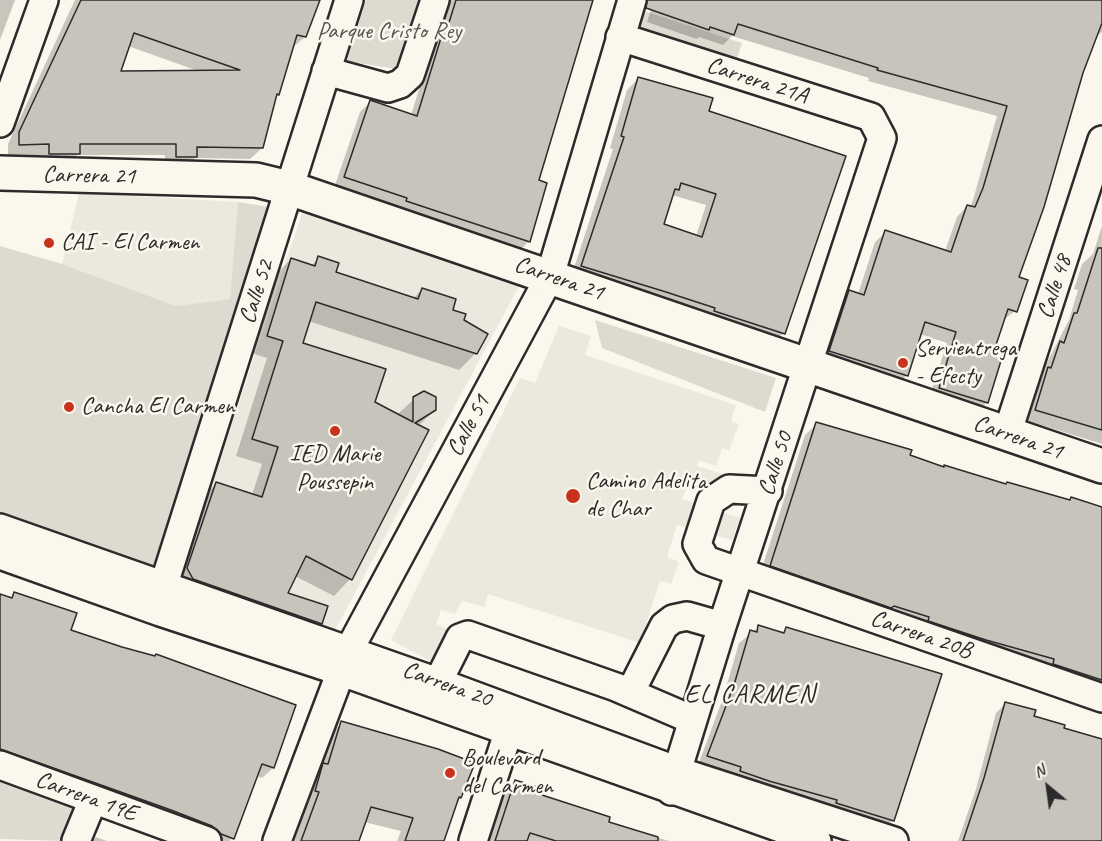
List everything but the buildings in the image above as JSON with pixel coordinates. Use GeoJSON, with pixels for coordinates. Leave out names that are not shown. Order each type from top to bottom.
{"type":"FeatureCollection","features":[{"type":"Feature","properties":{"kind":"main road","name":"Carrera 21"},"geometry":{"type":"LineString","coordinates":[[0,174],[256,180],[289,188],[1102,466]]}},
{"type":"Feature","properties":{"kind":"street"},"geometry":{"type":"LineString","coordinates":[[0,123],[44,0]]}},
{"type":"Feature","properties":{"kind":"street","name":"Calle 52"},"geometry":{"type":"LineString","coordinates":[[164,584],[349,0]]}},
{"type":"Feature","properties":{"kind":"street"},"geometry":{"type":"LineString","coordinates":[[326,72],[388,88],[400,84],[410,75],[435,0]]}},
{"type":"Feature","properties":{"kind":"street","name":"Calle 51"},"geometry":{"type":"LineString","coordinates":[[277,841],[344,661],[550,276],[632,0]]}},
{"type":"Feature","properties":{"kind":"street","name":"Carrera 21A"},"geometry":{"type":"LineString","coordinates":[[620,37],[872,117],[882,138]]}},
{"type":"Feature","properties":{"kind":"street","name":"Calle 50"},"geometry":{"type":"LineString","coordinates":[[675,781],[722,626],[882,138]]}},
{"type":"Feature","properties":{"kind":"street","name":"Calle 48"},"geometry":{"type":"LineString","coordinates":[[1007,434],[1102,140]]}},
{"type":"Feature","properties":{"kind":"street","name":"Carrera 20B"},"geometry":{"type":"LineString","coordinates":[[768,491],[729,489],[711,501],[697,544],[706,560],[1102,698]]}},
{"type":"Feature","properties":{"kind":"street","name":"Carrera 20"},"geometry":{"type":"LineString","coordinates":[[0,528],[164,584],[508,733],[894,841]]}},
{"type":"Feature","properties":{"kind":"street","name":"Carrera 20"},"geometry":{"type":"LineString","coordinates":[[0,555],[344,661],[438,682],[817,841]]}},
{"type":"Feature","properties":{"kind":"street"},"geometry":{"type":"LineString","coordinates":[[630,693],[664,627],[673,618],[687,616],[722,626]]}},
{"type":"Feature","properties":{"kind":"street"},"geometry":{"type":"LineString","coordinates":[[438,682],[460,638],[468,635],[630,693],[693,720]]}},
{"type":"Feature","properties":{"kind":"street"},"geometry":{"type":"LineString","coordinates":[[473,841],[508,733]]}},
{"type":"Feature","properties":{"kind":"street","name":"Carrera 19E"},"geometry":{"type":"LineString","coordinates":[[0,765],[207,841]]}},
{"type":"Feature","properties":{"kind":"street"},"geometry":{"type":"LineString","coordinates":[[76,841],[93,800]]}},
{"type":"Feature","properties":{"kind":"shaded area"},"geometry":{"type":"Polygon","coordinates":[[[79,193],[238,202],[230,299],[176,306],[62,264],[79,193]]]}},
{"type":"Feature","properties":{"kind":"shaded area","name":"IED Marie Poussepin"},"geometry":{"type":"Polygon","coordinates":[[[302,213],[519,286],[333,634],[181,577],[302,213]]]}},
{"type":"Feature","properties":{"kind":"shaded area","name":"Camino Adelita de Char"},"geometry":{"type":"Polygon","coordinates":[[[559,326],[591,336],[585,355],[736,405],[731,421],[739,424],[729,450],[722,448],[716,466],[699,460],[697,466],[723,474],[718,492],[689,483],[682,499],[740,518],[732,540],[677,525],[667,557],[679,562],[671,584],[660,581],[640,643],[488,594],[485,607],[462,601],[455,614],[441,610],[436,624],[449,630],[435,664],[391,640],[520,378],[535,383],[559,326]]]}},
{"type":"Feature","properties":{"kind":"green space","name":"Parque Cristo Rey"},"geometry":{"type":"Polygon","coordinates":[[[366,0],[428,0],[408,71],[347,61],[366,0]]]}},
{"type":"Feature","properties":{"kind":"green space"},"geometry":{"type":"Polygon","coordinates":[[[638,9],[742,43],[735,65],[631,32],[638,9]]]}},
{"type":"Feature","properties":{"kind":"green space"},"geometry":{"type":"Polygon","coordinates":[[[238,202],[269,207],[156,567],[0,522],[0,246],[62,264],[176,306],[230,299],[238,202]]]}},
{"type":"Feature","properties":{"kind":"green space"},"geometry":{"type":"Polygon","coordinates":[[[595,320],[776,378],[765,412],[602,348],[595,320]]]}},
{"type":"Feature","properties":{"kind":"green space"},"geometry":{"type":"Polygon","coordinates":[[[0,777],[78,804],[65,841],[0,839],[0,777]]]}},
{"type":"Feature","properties":{"kind":"place","name":"CAI - El Carmen"},"geometry":{"type":"Point","coordinates":[49,243]}},
{"type":"Feature","properties":{"kind":"place","name":"Servientrega - Efecty"},"geometry":{"type":"Point","coordinates":[903,363]}},
{"type":"Feature","properties":{"kind":"place","name":"Cancha El Carmen"},"geometry":{"type":"Point","coordinates":[69,407]}},
{"type":"Feature","properties":{"kind":"place","name":"IED Marie Poussepin"},"geometry":{"type":"Point","coordinates":[335,431]}},
{"type":"Feature","properties":{"kind":"place","name":"Camino Adelita de Char"},"geometry":{"type":"Point","coordinates":[573,496]}},
{"type":"Feature","properties":{"kind":"place","name":"Boulevard del Carmen"},"geometry":{"type":"Point","coordinates":[450,773]}},
{"type":"Feature","properties":{"kind":"district","name":"EL CARMEN"},"geometry":{"type":"Point","coordinates":[750,695]}}]}
